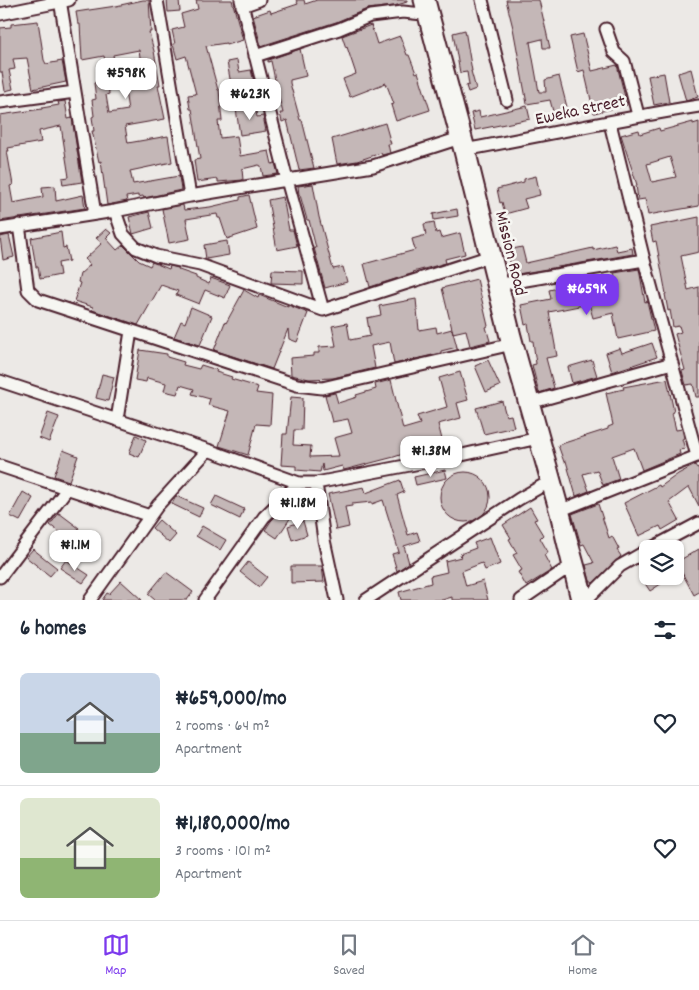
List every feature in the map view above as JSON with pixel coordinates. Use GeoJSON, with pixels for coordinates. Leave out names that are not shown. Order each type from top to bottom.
{"type":"FeatureCollection","features":[{"type":"Feature","properties":{"kind":"street"},"geometry":{"type":"LineString","coordinates":[[157,0],[190,196]]}},
{"type":"Feature","properties":{"kind":"street"},"geometry":{"type":"LineString","coordinates":[[259,0],[242,3],[286,180],[323,310]]}},
{"type":"Feature","properties":{"kind":"street"},"geometry":{"type":"LineString","coordinates":[[482,0],[507,100]]}},
{"type":"Feature","properties":{"kind":"street"},"geometry":{"type":"LineString","coordinates":[[0,14],[63,1],[75,92],[95,214]]}},
{"type":"Feature","properties":{"kind":"street","name":"Mission Road"},"geometry":{"type":"LineString","coordinates":[[430,1],[423,14],[491,256],[502,284],[564,509],[584,599]]}},
{"type":"Feature","properties":{"kind":"street","name":"Mission Road"},"geometry":{"type":"LineString","coordinates":[[430,1],[469,149],[508,345],[570,567],[584,599]]}},
{"type":"Feature","properties":{"kind":"street"},"geometry":{"type":"LineString","coordinates":[[255,56],[331,32],[370,16],[403,12],[423,14]]}},
{"type":"Feature","properties":{"kind":"street"},"geometry":{"type":"LineString","coordinates":[[606,29],[614,52],[624,61],[638,115]]}},
{"type":"Feature","properties":{"kind":"street"},"geometry":{"type":"LineString","coordinates":[[0,102],[75,92]]}},
{"type":"Feature","properties":{"kind":"street","name":"Eweka Street"},"geometry":{"type":"LineString","coordinates":[[469,149],[610,123],[638,115],[699,106]]}},
{"type":"Feature","properties":{"kind":"street"},"geometry":{"type":"LineString","coordinates":[[564,509],[697,456],[644,260],[610,123]]}},
{"type":"Feature","properties":{"kind":"street"},"geometry":{"type":"LineString","coordinates":[[0,229],[115,212],[190,196],[373,166],[457,139]]}},
{"type":"Feature","properties":{"kind":"street"},"geometry":{"type":"LineString","coordinates":[[115,212],[123,234],[136,248],[156,256],[200,265],[323,310],[491,256]]}},
{"type":"Feature","properties":{"kind":"street"},"geometry":{"type":"LineString","coordinates":[[19,225],[28,290],[38,300],[297,385],[322,388],[508,345]]}},
{"type":"Feature","properties":{"kind":"street"},"geometry":{"type":"LineString","coordinates":[[502,284],[644,260]]}},
{"type":"Feature","properties":{"kind":"street"},"geometry":{"type":"LineString","coordinates":[[117,420],[131,331]]}},
{"type":"Feature","properties":{"kind":"street"},"geometry":{"type":"LineString","coordinates":[[533,402],[672,363]]}},
{"type":"Feature","properties":{"kind":"street"},"geometry":{"type":"LineString","coordinates":[[0,381],[208,450],[299,483],[316,483],[534,439]]}},
{"type":"Feature","properties":{"kind":"street"},"geometry":{"type":"LineString","coordinates":[[90,600],[150,516],[208,450]]}},
{"type":"Feature","properties":{"kind":"street"},"geometry":{"type":"LineString","coordinates":[[0,466],[150,516]]}},
{"type":"Feature","properties":{"kind":"street"},"geometry":{"type":"LineString","coordinates":[[205,600],[264,517],[299,483]]}},
{"type":"Feature","properties":{"kind":"street"},"geometry":{"type":"LineString","coordinates":[[316,483],[324,540],[337,600]]}},
{"type":"Feature","properties":{"kind":"street"},"geometry":{"type":"LineString","coordinates":[[366,600],[519,499],[547,483]]}},
{"type":"Feature","properties":{"kind":"street"},"geometry":{"type":"LineString","coordinates":[[0,577],[4,564],[67,489]]}},
{"type":"Feature","properties":{"kind":"street"},"geometry":{"type":"LineString","coordinates":[[667,540],[698,525]]}},
{"type":"Feature","properties":{"kind":"street"},"geometry":{"type":"LineString","coordinates":[[584,599],[620,566],[639,555]]}},
{"type":"Feature","properties":{"kind":"street"},"geometry":{"type":"LineString","coordinates":[[521,600],[570,567]]}},
{"type":"Feature","properties":{"kind":"building"},"geometry":{"type":"Polygon","coordinates":[[[149,0],[151,32],[149,32],[165,119],[125,126],[128,143],[168,136],[172,162],[130,171],[133,184],[179,176],[181,190],[144,198],[143,196],[138,197],[138,195],[126,197],[127,201],[107,205],[101,161],[99,162],[92,131],[94,131],[92,117],[94,116],[92,100],[96,99],[94,83],[108,81],[109,94],[106,95],[109,113],[128,110],[122,73],[133,71],[132,66],[141,64],[139,50],[113,55],[117,77],[108,78],[104,56],[82,60],[80,24],[78,24],[76,12],[149,0]]]}},
{"type":"Feature","properties":{"kind":"building"},"geometry":{"type":"Polygon","coordinates":[[[167,0],[179,0],[180,11],[168,12],[167,0]]]}},
{"type":"Feature","properties":{"kind":"building"},"geometry":{"type":"Polygon","coordinates":[[[196,0],[232,0],[243,40],[226,45],[226,43],[206,46],[219,90],[222,121],[218,121],[220,138],[237,136],[240,156],[269,151],[272,164],[275,163],[278,174],[263,176],[261,166],[259,165],[242,169],[243,180],[218,182],[218,179],[197,182],[194,160],[200,159],[188,95],[196,94],[186,56],[177,59],[172,30],[184,27],[181,14],[198,9],[196,0]]]}},
{"type":"Feature","properties":{"kind":"building"},"geometry":{"type":"Polygon","coordinates":[[[296,0],[304,0],[305,4],[317,0],[407,0],[407,2],[394,6],[367,9],[336,22],[261,46],[253,16],[270,10],[271,13],[298,4],[296,0]]]}},
{"type":"Feature","properties":{"kind":"building"},"geometry":{"type":"Polygon","coordinates":[[[506,0],[539,0],[550,48],[543,48],[542,39],[530,42],[539,92],[546,92],[545,80],[559,76],[569,115],[555,119],[550,100],[527,104],[506,0]]]}},
{"type":"Feature","properties":{"kind":"building"},"geometry":{"type":"Polygon","coordinates":[[[38,21],[44,60],[46,64],[62,61],[66,82],[33,89],[27,58],[13,59],[15,69],[9,70],[13,89],[5,91],[2,72],[0,72],[0,28],[11,27],[11,24],[38,21]]]}},
{"type":"Feature","properties":{"kind":"building"},"geometry":{"type":"Polygon","coordinates":[[[371,25],[377,44],[400,36],[416,73],[418,72],[430,110],[396,121],[391,105],[394,104],[386,83],[350,97],[343,79],[356,74],[342,36],[371,25]]]}},
{"type":"Feature","properties":{"kind":"building"},"geometry":{"type":"Polygon","coordinates":[[[465,30],[471,71],[476,89],[468,92],[466,86],[469,85],[467,72],[460,73],[453,33],[465,30]]]}},
{"type":"Feature","properties":{"kind":"building"},"geometry":{"type":"Polygon","coordinates":[[[583,34],[592,71],[617,65],[627,105],[594,113],[584,70],[578,72],[570,37],[583,34]]]}},
{"type":"Feature","properties":{"kind":"building"},"geometry":{"type":"Polygon","coordinates":[[[300,49],[306,76],[290,80],[290,83],[314,168],[299,170],[287,120],[282,122],[280,113],[283,113],[278,94],[276,95],[271,61],[268,62],[268,60],[300,49]]]}},
{"type":"Feature","properties":{"kind":"building"},"geometry":{"type":"Polygon","coordinates":[[[237,60],[239,72],[251,70],[255,86],[232,90],[227,62],[237,60]]]}},
{"type":"Feature","properties":{"kind":"building"},"geometry":{"type":"Polygon","coordinates":[[[691,69],[698,97],[686,101],[678,73],[691,69]]]}},
{"type":"Feature","properties":{"kind":"building"},"geometry":{"type":"Polygon","coordinates":[[[664,73],[669,102],[654,105],[648,76],[664,73]]]}},
{"type":"Feature","properties":{"kind":"building"},"geometry":{"type":"Polygon","coordinates":[[[65,101],[68,119],[72,118],[82,182],[63,185],[62,178],[69,177],[61,126],[39,131],[41,142],[8,148],[13,185],[10,186],[13,203],[43,197],[42,187],[55,186],[56,201],[83,195],[85,208],[0,221],[0,115],[42,109],[59,105],[58,102],[65,101]]]}},
{"type":"Feature","properties":{"kind":"building"},"geometry":{"type":"Polygon","coordinates":[[[255,106],[257,117],[263,116],[266,131],[240,135],[236,109],[255,106]]]}},
{"type":"Feature","properties":{"kind":"building"},"geometry":{"type":"Polygon","coordinates":[[[527,106],[530,119],[475,130],[471,113],[479,111],[480,117],[527,106]]]}},
{"type":"Feature","properties":{"kind":"building"},"geometry":{"type":"Polygon","coordinates":[[[699,122],[699,206],[648,215],[645,199],[638,200],[637,185],[621,135],[639,130],[640,134],[659,128],[660,131],[699,122]],[[670,157],[647,164],[652,182],[676,177],[670,157]]]}},
{"type":"Feature","properties":{"kind":"building"},"geometry":{"type":"Polygon","coordinates":[[[385,123],[391,144],[388,144],[390,153],[382,155],[381,153],[357,161],[337,164],[332,139],[385,123]]]}},
{"type":"Feature","properties":{"kind":"building"},"geometry":{"type":"Polygon","coordinates":[[[536,176],[540,195],[524,199],[527,208],[505,214],[497,189],[524,182],[524,179],[536,176]]]}},
{"type":"Feature","properties":{"kind":"building"},"geometry":{"type":"Polygon","coordinates":[[[313,184],[319,217],[333,269],[343,267],[347,282],[325,288],[314,248],[316,248],[309,220],[307,220],[299,195],[298,186],[313,184]]]}},
{"type":"Feature","properties":{"kind":"building"},"geometry":{"type":"Polygon","coordinates":[[[249,195],[257,229],[227,239],[217,214],[186,219],[190,239],[169,243],[162,209],[183,205],[184,210],[210,207],[240,200],[240,197],[249,195]]]}},
{"type":"Feature","properties":{"kind":"building"},"geometry":{"type":"Polygon","coordinates":[[[283,197],[289,230],[293,230],[297,246],[277,250],[268,200],[283,197]]]}},
{"type":"Feature","properties":{"kind":"building"},"geometry":{"type":"Polygon","coordinates":[[[457,209],[458,216],[434,220],[433,214],[457,209]]]}},
{"type":"Feature","properties":{"kind":"building"},"geometry":{"type":"Polygon","coordinates":[[[149,212],[153,228],[133,234],[129,217],[149,212]]]}},
{"type":"Feature","properties":{"kind":"building"},"geometry":{"type":"Polygon","coordinates":[[[699,217],[699,252],[681,256],[688,290],[699,287],[699,397],[696,397],[693,384],[686,385],[682,371],[685,370],[675,334],[681,332],[679,326],[673,327],[670,310],[668,311],[656,241],[653,242],[650,227],[699,217]]]}},
{"type":"Feature","properties":{"kind":"building"},"geometry":{"type":"Polygon","coordinates":[[[434,222],[436,233],[439,232],[441,238],[460,233],[465,254],[445,259],[446,263],[370,287],[364,264],[415,250],[412,239],[426,235],[424,224],[434,222]]]}},
{"type":"Feature","properties":{"kind":"building"},"geometry":{"type":"Polygon","coordinates":[[[106,229],[111,233],[106,238],[117,250],[123,245],[139,261],[150,266],[152,262],[169,269],[170,266],[196,276],[196,278],[209,284],[211,278],[230,285],[225,298],[205,290],[199,304],[176,295],[178,291],[161,285],[138,325],[92,310],[93,307],[74,301],[80,283],[78,282],[80,274],[90,265],[85,259],[102,243],[96,238],[106,229]]]}},
{"type":"Feature","properties":{"kind":"building"},"geometry":{"type":"Polygon","coordinates":[[[61,232],[63,248],[66,247],[69,261],[58,263],[60,275],[40,279],[31,238],[61,232]]]}},
{"type":"Feature","properties":{"kind":"building"},"geometry":{"type":"Polygon","coordinates":[[[9,235],[14,257],[3,260],[0,237],[9,235]]]}},
{"type":"Feature","properties":{"kind":"building"},"geometry":{"type":"Polygon","coordinates":[[[227,241],[229,255],[206,259],[204,245],[227,241]]]}},
{"type":"Feature","properties":{"kind":"building"},"geometry":{"type":"Polygon","coordinates":[[[615,245],[617,251],[632,248],[633,254],[512,275],[508,250],[522,247],[526,263],[615,245]]]}},
{"type":"Feature","properties":{"kind":"building"},"geometry":{"type":"Polygon","coordinates":[[[639,269],[645,302],[647,301],[654,331],[618,339],[613,313],[593,318],[589,304],[549,312],[557,356],[546,358],[554,388],[539,393],[532,365],[536,364],[533,341],[531,341],[528,324],[525,325],[521,305],[551,299],[549,290],[578,284],[579,291],[601,285],[602,290],[617,287],[614,273],[639,269]]]}},
{"type":"Feature","properties":{"kind":"building"},"geometry":{"type":"Polygon","coordinates":[[[272,270],[303,271],[303,284],[271,283],[272,270]]]}},
{"type":"Feature","properties":{"kind":"building"},"geometry":{"type":"Polygon","coordinates":[[[477,279],[490,341],[470,346],[466,330],[453,333],[442,288],[477,279]]]}},
{"type":"Feature","properties":{"kind":"building"},"geometry":{"type":"Polygon","coordinates":[[[244,290],[258,298],[259,295],[308,313],[297,342],[289,339],[288,329],[272,369],[214,350],[225,322],[244,290]]]}},
{"type":"Feature","properties":{"kind":"building"},"geometry":{"type":"Polygon","coordinates":[[[416,299],[419,330],[436,327],[437,333],[452,329],[457,347],[441,351],[441,353],[394,364],[390,342],[371,346],[375,368],[333,378],[309,379],[291,375],[290,358],[314,356],[314,353],[319,353],[319,347],[336,346],[332,326],[347,323],[350,340],[370,336],[367,318],[381,315],[379,306],[416,299]]]}},
{"type":"Feature","properties":{"kind":"building"},"geometry":{"type":"Polygon","coordinates":[[[191,307],[212,316],[200,345],[174,337],[181,321],[185,323],[191,307]]]}},
{"type":"Feature","properties":{"kind":"building"},"geometry":{"type":"Polygon","coordinates":[[[652,343],[657,357],[612,372],[606,353],[620,348],[622,353],[652,343]]]}},
{"type":"Feature","properties":{"kind":"building"},"geometry":{"type":"Polygon","coordinates":[[[140,350],[167,354],[167,357],[184,362],[183,365],[199,369],[201,365],[217,370],[216,372],[232,377],[231,379],[258,387],[256,393],[272,395],[270,425],[256,424],[248,455],[219,446],[230,411],[208,405],[210,399],[192,394],[194,389],[180,385],[177,394],[164,391],[166,383],[147,378],[146,382],[135,380],[140,350]]]}},
{"type":"Feature","properties":{"kind":"building"},"geometry":{"type":"Polygon","coordinates":[[[488,360],[500,386],[486,392],[475,366],[488,360]]]}},
{"type":"Feature","properties":{"kind":"building"},"geometry":{"type":"Polygon","coordinates":[[[592,360],[597,376],[572,383],[568,367],[592,360]]]}},
{"type":"Feature","properties":{"kind":"building"},"geometry":{"type":"Polygon","coordinates":[[[460,372],[468,400],[457,403],[461,418],[438,424],[445,451],[431,453],[427,446],[344,470],[342,466],[323,471],[322,464],[320,472],[296,470],[296,466],[281,465],[283,434],[287,434],[291,397],[303,398],[302,430],[294,430],[293,445],[311,446],[310,457],[339,456],[334,438],[352,433],[348,419],[332,422],[325,395],[335,393],[338,403],[376,389],[375,384],[391,380],[403,429],[420,424],[417,416],[447,407],[439,378],[460,372]]]}},
{"type":"Feature","properties":{"kind":"building"},"geometry":{"type":"Polygon","coordinates":[[[102,374],[114,377],[108,401],[96,398],[102,374]]]}},
{"type":"Feature","properties":{"kind":"building"},"geometry":{"type":"Polygon","coordinates":[[[667,379],[676,430],[682,429],[685,449],[679,450],[680,454],[642,470],[634,448],[612,456],[619,479],[603,485],[597,470],[583,474],[589,491],[576,496],[566,461],[564,462],[558,445],[608,429],[608,427],[613,425],[606,393],[624,389],[623,387],[667,379]]]}},
{"type":"Feature","properties":{"kind":"building"},"geometry":{"type":"Polygon","coordinates":[[[502,401],[506,416],[511,415],[514,427],[484,434],[476,408],[502,401]]]}},
{"type":"Feature","properties":{"kind":"building"},"geometry":{"type":"Polygon","coordinates":[[[48,413],[59,417],[49,442],[39,438],[48,413]]]}},
{"type":"Feature","properties":{"kind":"building"},"geometry":{"type":"Polygon","coordinates":[[[136,435],[146,440],[139,457],[129,453],[136,435]]]}},
{"type":"Feature","properties":{"kind":"building"},"geometry":{"type":"Polygon","coordinates":[[[63,450],[78,456],[69,481],[54,476],[63,450]]]}},
{"type":"Feature","properties":{"kind":"building"},"geometry":{"type":"Polygon","coordinates":[[[695,465],[697,468],[699,467],[699,506],[689,487],[669,502],[679,520],[662,530],[660,526],[639,536],[624,503],[659,485],[660,487],[695,465]]]}},
{"type":"Feature","properties":{"kind":"building"},"geometry":{"type":"Polygon","coordinates":[[[445,470],[447,478],[416,485],[414,477],[445,470]]]}},
{"type":"Feature","properties":{"kind":"building"},"geometry":{"type":"Polygon","coordinates":[[[460,472],[470,472],[483,479],[490,492],[490,502],[483,515],[470,522],[460,522],[451,518],[444,511],[440,502],[440,492],[444,483],[451,476],[460,472]]]}},
{"type":"Feature","properties":{"kind":"building"},"geometry":{"type":"Polygon","coordinates":[[[400,480],[404,492],[397,495],[408,535],[417,532],[420,541],[404,546],[409,563],[397,571],[392,554],[399,552],[383,500],[372,504],[372,502],[352,504],[352,506],[345,507],[349,527],[336,530],[328,494],[364,487],[366,493],[400,480]]]}},
{"type":"Feature","properties":{"kind":"building"},"geometry":{"type":"Polygon","coordinates":[[[23,492],[33,498],[20,521],[10,516],[23,492]]]}},
{"type":"Feature","properties":{"kind":"building"},"geometry":{"type":"Polygon","coordinates":[[[298,495],[310,497],[311,504],[308,503],[307,506],[299,505],[277,538],[265,530],[286,506],[292,510],[294,498],[298,495]]]}},
{"type":"Feature","properties":{"kind":"building"},"geometry":{"type":"Polygon","coordinates":[[[176,496],[203,508],[199,517],[172,504],[176,496]]]}},
{"type":"Feature","properties":{"kind":"building"},"geometry":{"type":"Polygon","coordinates":[[[216,496],[244,509],[240,519],[211,505],[216,496]]]}},
{"type":"Feature","properties":{"kind":"building"},"geometry":{"type":"Polygon","coordinates":[[[598,504],[609,538],[612,536],[621,556],[593,583],[590,581],[586,565],[594,563],[584,544],[581,545],[572,514],[598,504]]]}},
{"type":"Feature","properties":{"kind":"building"},"geometry":{"type":"Polygon","coordinates":[[[530,507],[537,519],[534,520],[543,535],[540,538],[548,552],[544,555],[552,570],[526,586],[518,572],[522,570],[513,555],[517,553],[503,525],[530,507]]]}},
{"type":"Feature","properties":{"kind":"building"},"geometry":{"type":"Polygon","coordinates":[[[59,513],[79,528],[70,540],[50,525],[59,513]]]}},
{"type":"Feature","properties":{"kind":"building"},"geometry":{"type":"Polygon","coordinates":[[[159,520],[176,535],[169,543],[152,528],[159,520]]]}},
{"type":"Feature","properties":{"kind":"building"},"geometry":{"type":"Polygon","coordinates":[[[303,521],[307,535],[292,540],[288,526],[303,521]]]}},
{"type":"Feature","properties":{"kind":"building"},"geometry":{"type":"Polygon","coordinates":[[[202,526],[226,540],[220,550],[196,536],[202,526]]]}},
{"type":"Feature","properties":{"kind":"building"},"geometry":{"type":"Polygon","coordinates":[[[490,537],[500,564],[485,570],[482,563],[462,571],[466,586],[483,581],[488,600],[452,600],[452,597],[442,600],[401,600],[399,592],[431,583],[430,576],[447,572],[445,561],[461,557],[460,554],[476,548],[474,543],[490,537]]]}},
{"type":"Feature","properties":{"kind":"building"},"geometry":{"type":"Polygon","coordinates":[[[33,549],[57,568],[50,576],[26,557],[33,549]]]}},
{"type":"Feature","properties":{"kind":"building"},"geometry":{"type":"Polygon","coordinates":[[[699,549],[699,592],[694,595],[684,577],[684,558],[699,549]]]}},
{"type":"Feature","properties":{"kind":"building"},"geometry":{"type":"Polygon","coordinates":[[[66,560],[89,575],[83,583],[60,568],[66,560]]]}},
{"type":"Feature","properties":{"kind":"building"},"geometry":{"type":"Polygon","coordinates":[[[248,562],[267,577],[259,587],[240,572],[248,562]]]}},
{"type":"Feature","properties":{"kind":"building"},"geometry":{"type":"Polygon","coordinates":[[[291,566],[322,566],[324,582],[291,583],[291,566]]]}},
{"type":"Feature","properties":{"kind":"building"},"geometry":{"type":"Polygon","coordinates":[[[166,572],[193,592],[187,600],[155,600],[148,594],[166,572]]]}},
{"type":"Feature","properties":{"kind":"building"},"geometry":{"type":"Polygon","coordinates":[[[121,581],[142,600],[102,600],[121,581]]]}},
{"type":"Feature","properties":{"kind":"building"},"geometry":{"type":"Polygon","coordinates":[[[646,585],[659,585],[650,591],[646,585]]]}}]}
